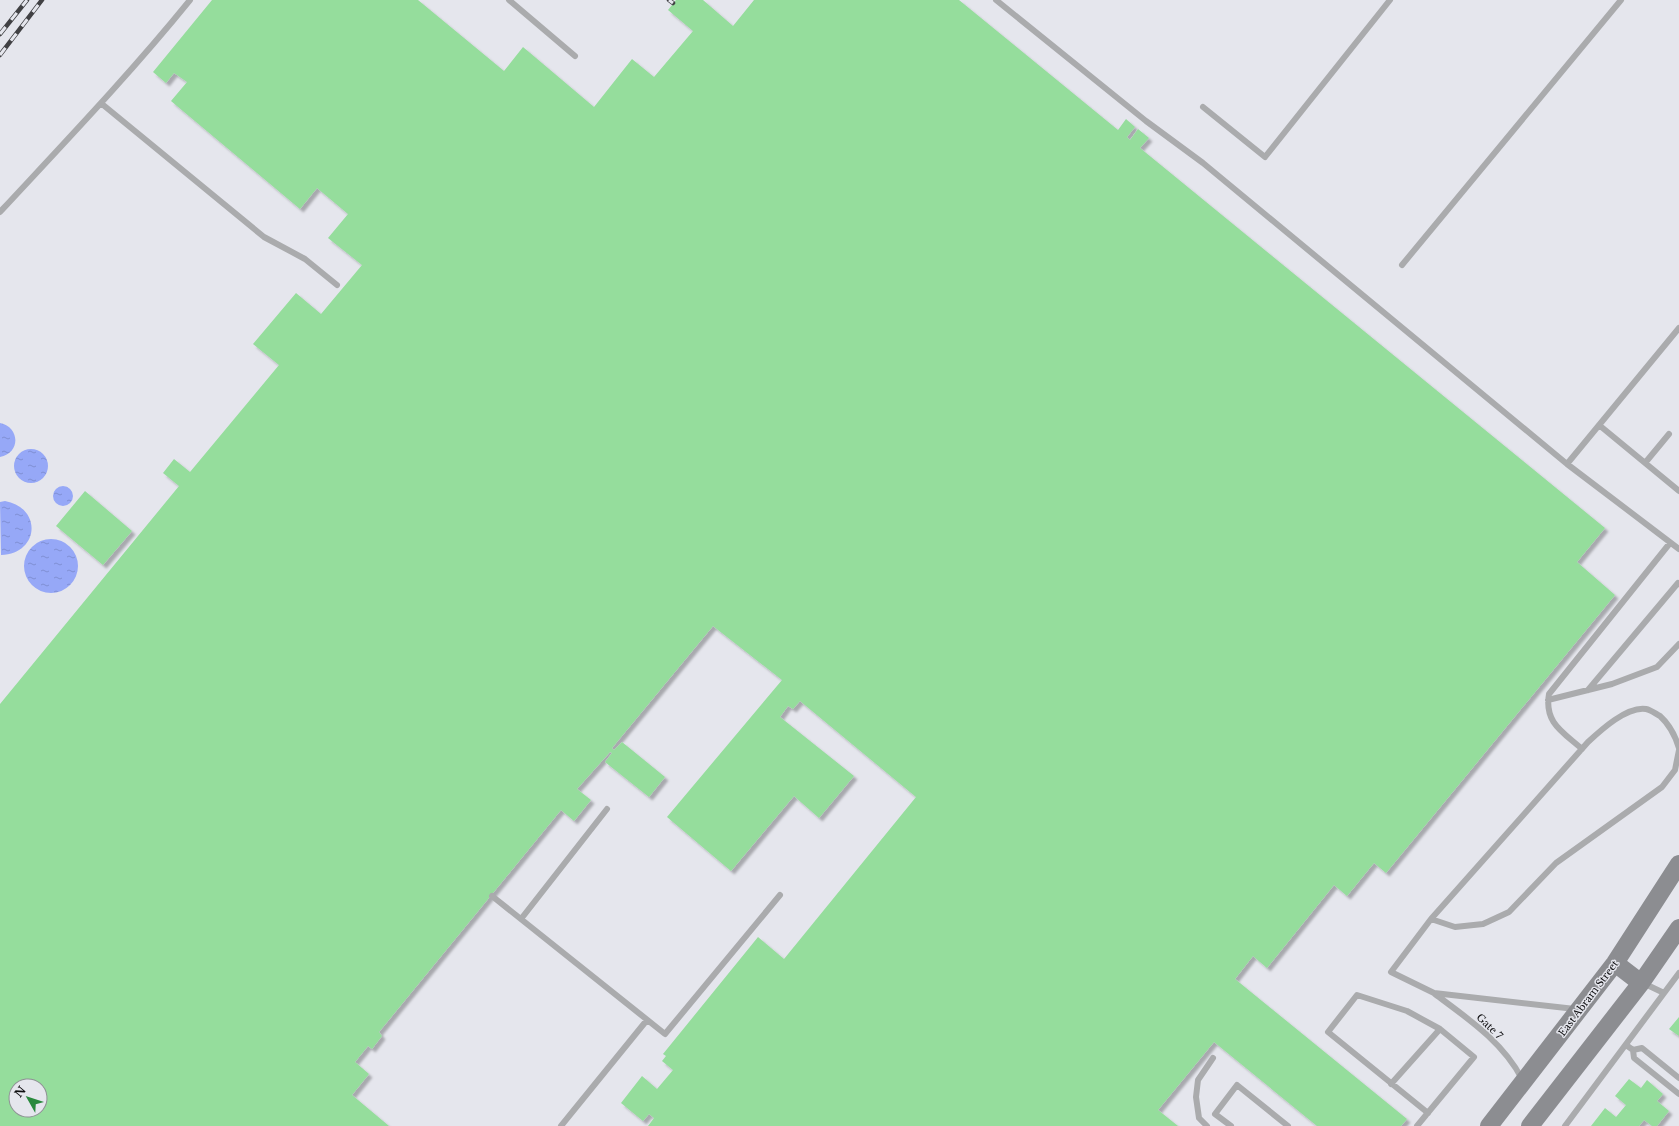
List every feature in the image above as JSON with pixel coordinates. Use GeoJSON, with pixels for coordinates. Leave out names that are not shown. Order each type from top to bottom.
{"type":"FeatureCollection","features":[{"type":"Feature","properties":{"kind":"main road","name":"East Abram Street"},"geometry":{"type":"LineString","coordinates":[[1489,1126],[1615,963],[1679,864]]}},
{"type":"Feature","properties":{"kind":"main road"},"geometry":{"type":"LineString","coordinates":[[1530,1126],[1641,983],[1679,928]]}},
{"type":"Feature","properties":{"kind":"main road"},"geometry":{"type":"LineString","coordinates":[[1615,963],[1641,983]]}},
{"type":"Feature","properties":{"kind":"lane"},"geometry":{"type":"LineString","coordinates":[[0,212],[102,104],[147,53],[190,0]]}},
{"type":"Feature","properties":{"kind":"lane"},"geometry":{"type":"LineString","coordinates":[[509,0],[575,56]]}},
{"type":"Feature","properties":{"kind":"lane"},"geometry":{"type":"LineString","coordinates":[[996,0],[1146,121],[1202,163],[1567,464],[1679,549]]}},
{"type":"Feature","properties":{"kind":"lane"},"geometry":{"type":"LineString","coordinates":[[1203,107],[1265,157],[1390,0]]}},
{"type":"Feature","properties":{"kind":"lane"},"geometry":{"type":"LineString","coordinates":[[1402,265],[1621,0]]}},
{"type":"Feature","properties":{"kind":"lane"},"geometry":{"type":"LineString","coordinates":[[102,104],[264,237],[305,259],[337,286]]}},
{"type":"Feature","properties":{"kind":"lane"},"geometry":{"type":"LineString","coordinates":[[1567,464],[1679,328]]}},
{"type":"Feature","properties":{"kind":"lane"},"geometry":{"type":"LineString","coordinates":[[1599,425],[1679,491]]}},
{"type":"Feature","properties":{"kind":"lane"},"geometry":{"type":"LineString","coordinates":[[1645,463],[1669,434]]}},
{"type":"Feature","properties":{"kind":"lane"},"geometry":{"type":"LineString","coordinates":[[1582,749],[1552,721],[1548,712],[1549,694],[1670,543]]}},
{"type":"Feature","properties":{"kind":"lane"},"geometry":{"type":"LineString","coordinates":[[1588,690],[1678,583],[1679,584]]}},
{"type":"Feature","properties":{"kind":"lane"},"geometry":{"type":"LineString","coordinates":[[1548,700],[1612,684],[1657,667],[1679,644]]}},
{"type":"Feature","properties":{"kind":"lane"},"geometry":{"type":"LineString","coordinates":[[1431,919],[1455,927],[1483,924],[1508,912],[1556,863],[1662,787],[1675,770],[1679,749],[1670,727],[1655,713],[1646,709],[1634,711],[1618,718],[1603,729],[1582,749],[1431,919],[1391,972],[1434,993],[1580,1010]]}},
{"type":"Feature","properties":{"kind":"lane"},"geometry":{"type":"LineString","coordinates":[[521,919],[607,809]]}},
{"type":"Feature","properties":{"kind":"lane"},"geometry":{"type":"LineString","coordinates":[[492,896],[665,1034],[780,895]]}},
{"type":"Feature","properties":{"kind":"lane"},"geometry":{"type":"LineString","coordinates":[[1565,1126],[1679,973]]}},
{"type":"Feature","properties":{"kind":"lane"},"geometry":{"type":"LineString","coordinates":[[1641,983],[1664,993]]}},
{"type":"Feature","properties":{"kind":"lane","name":"Gate 7"},"geometry":{"type":"LineString","coordinates":[[1434,993],[1481,1029],[1516,1066],[1524,1082]]}},
{"type":"Feature","properties":{"kind":"lane"},"geometry":{"type":"LineString","coordinates":[[1417,1126],[1428,1113],[1474,1057],[1440,1029],[1407,1011],[1357,995],[1328,1032],[1428,1113]]}},
{"type":"Feature","properties":{"kind":"lane"},"geometry":{"type":"LineString","coordinates":[[561,1126],[647,1020]]}},
{"type":"Feature","properties":{"kind":"lane"},"geometry":{"type":"LineString","coordinates":[[1392,1084],[1440,1029]]}},
{"type":"Feature","properties":{"kind":"lane"},"geometry":{"type":"LineString","coordinates":[[1626,1046],[1633,1050],[1642,1048],[1679,1078]]}},
{"type":"Feature","properties":{"kind":"lane"},"geometry":{"type":"LineString","coordinates":[[1633,1050],[1634,1058],[1679,1094]]}},
{"type":"Feature","properties":{"kind":"lane"},"geometry":{"type":"LineString","coordinates":[[1207,1126],[1199,1118],[1196,1097],[1198,1080],[1213,1058]]}},
{"type":"Feature","properties":{"kind":"lane"},"geometry":{"type":"LineString","coordinates":[[1231,1126],[1215,1114],[1237,1085],[1288,1126]]}},
{"type":"Feature","properties":{"kind":"water"},"geometry":{"type":"Polygon","coordinates":[[[0,423],[7,425],[11,429],[14,434],[15,446],[7,455],[0,457],[0,423]]]}},
{"type":"Feature","properties":{"kind":"water"},"geometry":{"type":"Polygon","coordinates":[[[28,449],[34,449],[38,450],[45,456],[48,466],[47,473],[41,480],[34,483],[28,483],[24,482],[17,476],[14,469],[14,463],[15,459],[21,452],[28,449]]]}},
{"type":"Feature","properties":{"kind":"water"},"geometry":{"type":"Polygon","coordinates":[[[59,486],[67,486],[73,492],[73,500],[67,506],[59,506],[53,500],[53,492],[59,486]]]}},
{"type":"Feature","properties":{"kind":"water"},"geometry":{"type":"Polygon","coordinates":[[[5,501],[17,505],[26,512],[32,530],[29,539],[23,547],[14,553],[1,555],[0,502],[5,501]]]}},
{"type":"Feature","properties":{"kind":"water"},"geometry":{"type":"Polygon","coordinates":[[[51,539],[61,541],[70,547],[76,556],[78,566],[76,576],[70,585],[61,591],[51,593],[41,591],[32,585],[26,576],[24,566],[26,556],[32,547],[41,541],[51,539]]]}},
{"type":"Feature","properties":{"kind":"building"},"geometry":{"type":"Polygon","coordinates":[[[212,0],[418,0],[504,71],[523,47],[594,107],[632,59],[654,77],[693,31],[668,10],[676,0],[703,0],[733,26],[754,0],[959,0],[1118,130],[1126,119],[1135,127],[1127,137],[1130,140],[1138,129],[1149,138],[1140,148],[1605,528],[1577,562],[1615,595],[1386,873],[1374,863],[1347,896],[1334,885],[1267,968],[1253,956],[1235,979],[1407,1119],[1401,1126],[1317,1126],[1214,1042],[1158,1110],[1178,1126],[648,1126],[654,1118],[649,1114],[643,1121],[621,1103],[642,1076],[657,1089],[673,1070],[662,1061],[666,1056],[663,1054],[758,937],[784,959],[916,797],[800,701],[793,709],[788,706],[780,717],[854,776],[819,818],[794,796],[731,871],[667,817],[782,680],[713,626],[612,748],[614,750],[622,742],[665,777],[649,797],[605,762],[612,753],[610,752],[577,789],[591,800],[574,821],[561,810],[379,1032],[382,1036],[372,1049],[368,1046],[355,1062],[369,1074],[352,1095],[389,1126],[0,1126],[0,704],[179,486],[163,473],[174,459],[190,472],[279,365],[253,344],[296,293],[321,314],[362,265],[328,238],[348,214],[317,188],[300,209],[171,101],[187,82],[174,73],[166,83],[153,72],[212,0]]]}},
{"type":"Feature","properties":{"kind":"building"},"geometry":{"type":"Polygon","coordinates":[[[85,491],[132,531],[103,565],[56,526],[85,491]]]}},
{"type":"Feature","properties":{"kind":"building"},"geometry":{"type":"Polygon","coordinates":[[[1679,1017],[1679,1036],[1669,1029],[1679,1017]]]}},
{"type":"Feature","properties":{"kind":"building"},"geometry":{"type":"Polygon","coordinates":[[[1629,1079],[1641,1088],[1647,1080],[1663,1094],[1657,1101],[1669,1111],[1657,1126],[1652,1126],[1644,1120],[1639,1126],[1591,1126],[1605,1108],[1616,1117],[1626,1105],[1615,1096],[1629,1079]]]}},
{"type":"Feature","properties":{"kind":"railway"},"geometry":{"type":"LineString","coordinates":[[0,34],[27,0]]}},
{"type":"Feature","properties":{"kind":"railway"},"geometry":{"type":"LineString","coordinates":[[0,55],[42,0]]}},
{"type":"Feature","properties":{"kind":"railway"},"geometry":{"type":"LineString","coordinates":[[669,0],[673,3]]}}]}
